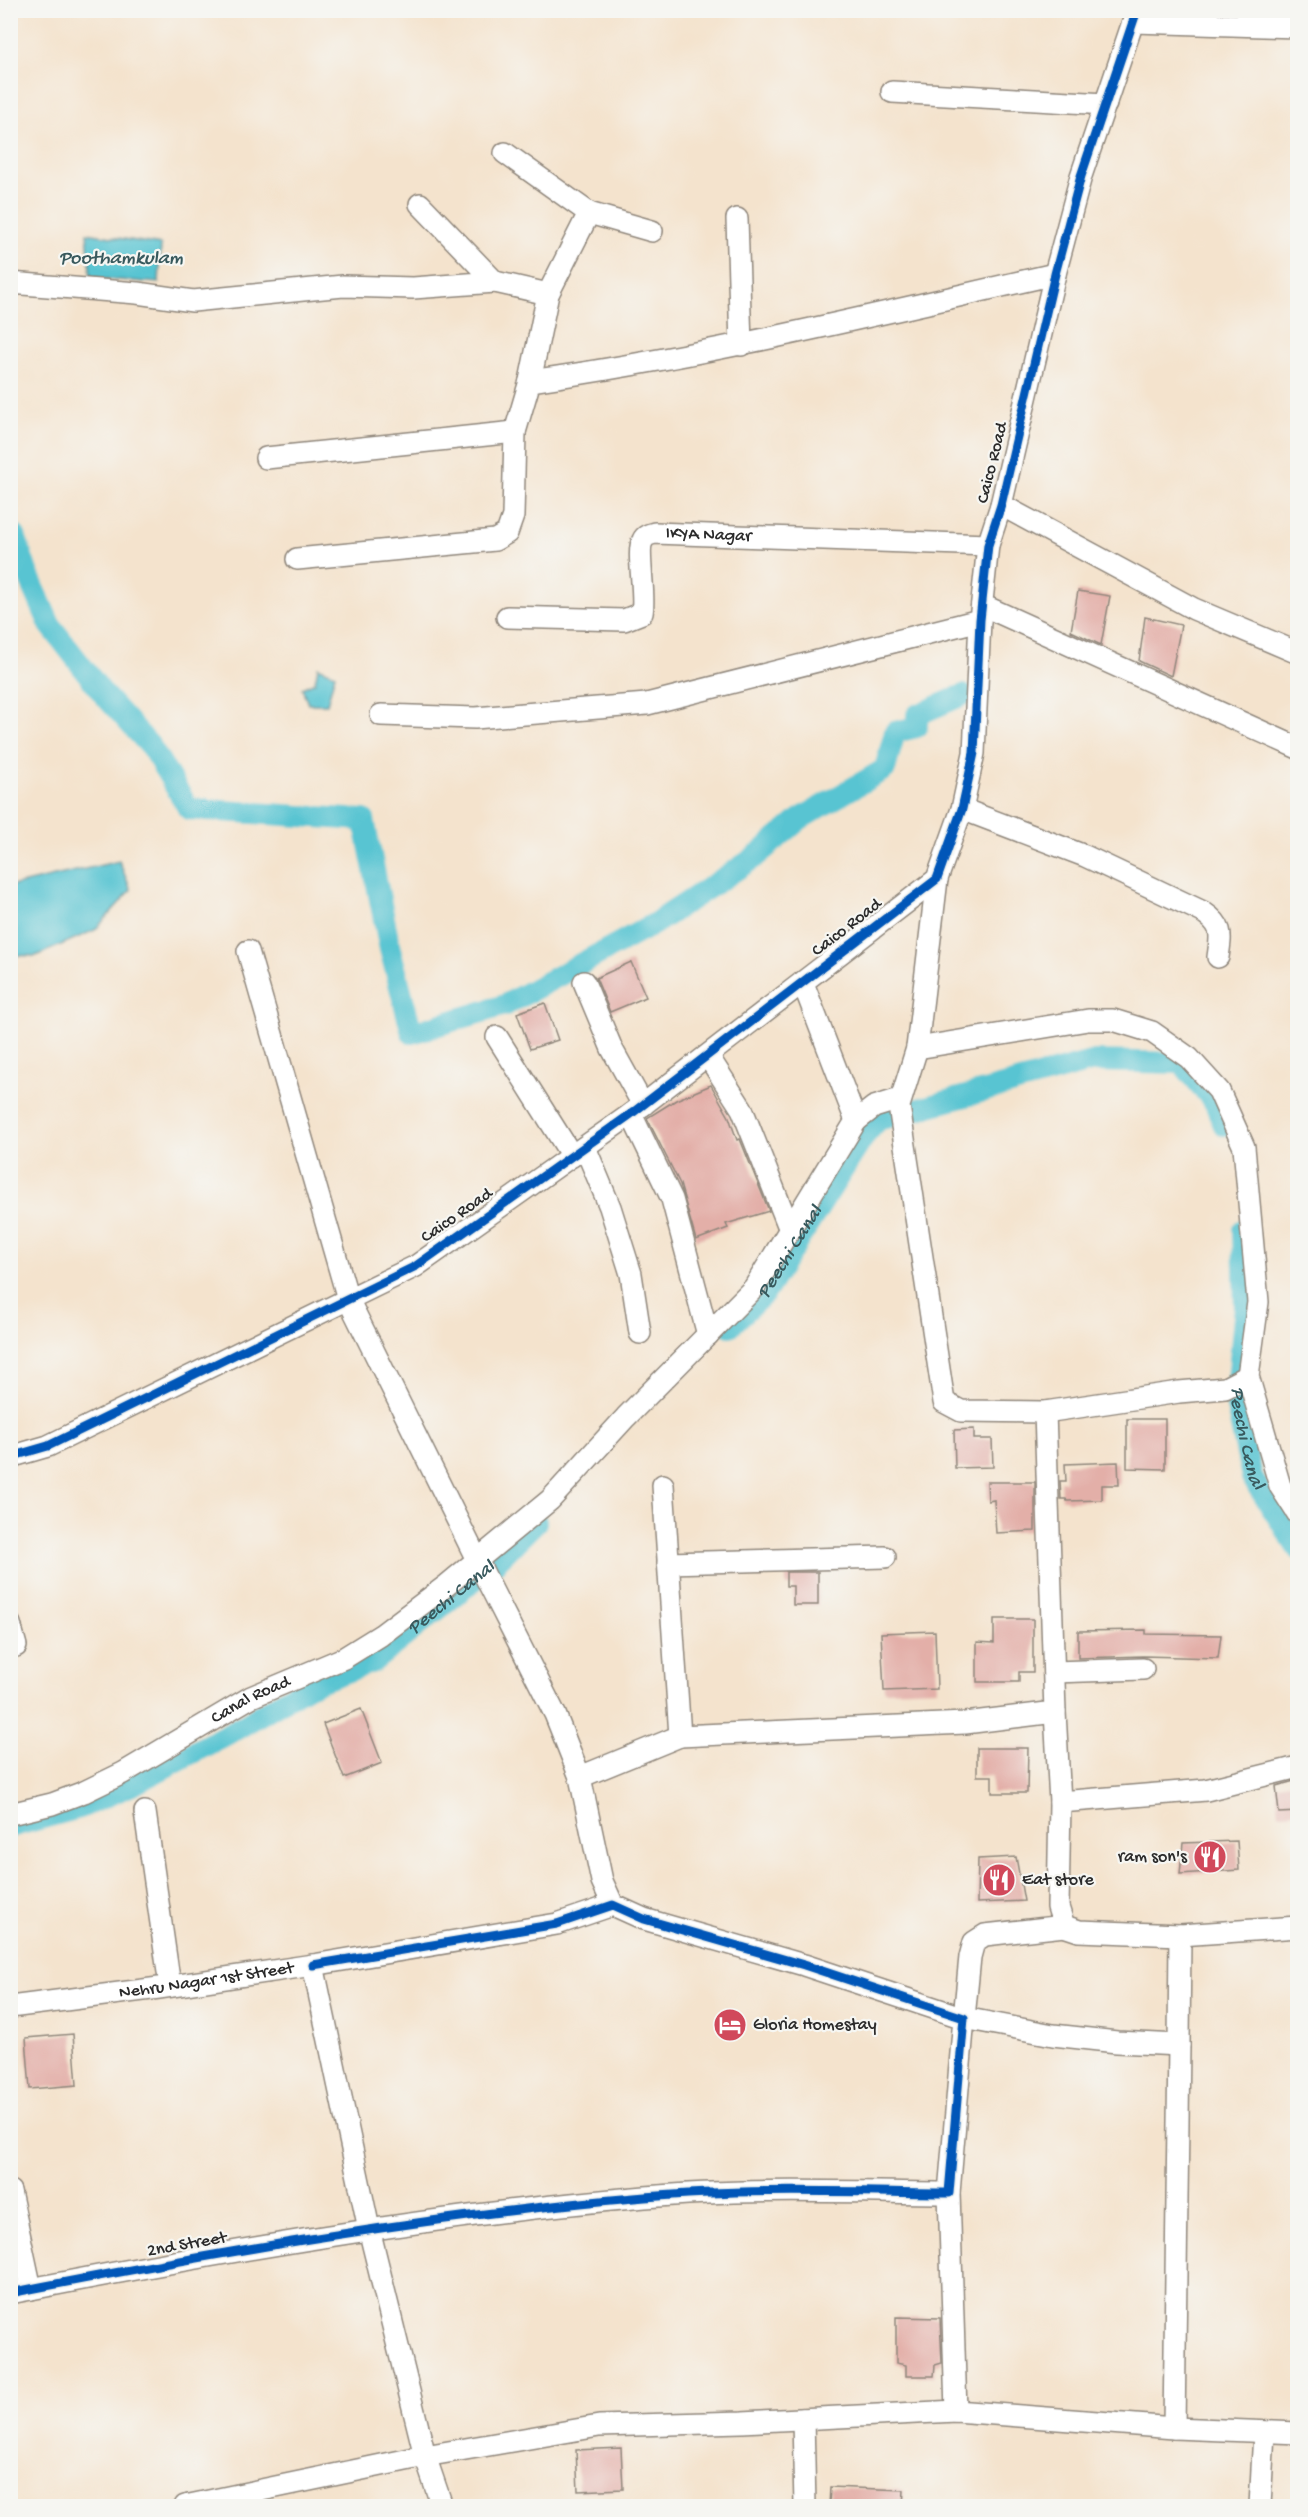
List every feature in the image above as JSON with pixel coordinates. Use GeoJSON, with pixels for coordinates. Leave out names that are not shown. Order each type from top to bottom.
{"type":"FeatureCollection","features":[{"type":"Feature","properties":{"kind":"street"},"geometry":{"type":"LineString","coordinates":[[1135,16],[1298,27]]}},
{"type":"Feature","properties":{"kind":"street","name":"Caico Road"},"geometry":{"type":"LineString","coordinates":[[10,1457],[48,1446],[416,1266],[637,1109],[937,879],[962,809],[974,753],[981,612],[988,545],[1001,505],[1055,274],[1081,176],[1135,16]]}},
{"type":"Feature","properties":{"kind":"street"},"geometry":{"type":"LineString","coordinates":[[892,92],[1106,104]]}},
{"type":"Feature","properties":{"kind":"street"},"geometry":{"type":"LineString","coordinates":[[505,153],[589,213],[652,231]]}},
{"type":"Feature","properties":{"kind":"street"},"geometry":{"type":"LineString","coordinates":[[420,204],[495,282]]}},
{"type":"Feature","properties":{"kind":"street"},"geometry":{"type":"LineString","coordinates":[[297,559],[495,540],[507,533],[513,516],[515,432],[531,381],[548,294],[589,213]]}},
{"type":"Feature","properties":{"kind":"street"},"geometry":{"type":"LineString","coordinates":[[737,219],[741,345]]}},
{"type":"Feature","properties":{"kind":"street"},"geometry":{"type":"LineString","coordinates":[[531,381],[616,369],[741,345],[1055,274]]}},
{"type":"Feature","properties":{"kind":"street"},"geometry":{"type":"LineString","coordinates":[[10,283],[193,300],[343,286],[413,288],[495,282],[548,294]]}},
{"type":"Feature","properties":{"kind":"street"},"geometry":{"type":"LineString","coordinates":[[266,458],[515,432]]}},
{"type":"Feature","properties":{"kind":"street"},"geometry":{"type":"LineString","coordinates":[[1001,505],[1194,609],[1298,653]]}},
{"type":"Feature","properties":{"kind":"street","name":"IKYA Nagar"},"geometry":{"type":"LineString","coordinates":[[507,617],[624,620],[636,617],[642,613],[645,601],[640,549],[642,540],[647,535],[655,533],[988,545]]}},
{"type":"Feature","properties":{"kind":"street"},"geometry":{"type":"LineString","coordinates":[[381,715],[475,718],[647,704],[981,612],[1298,748]]}},
{"type":"Feature","properties":{"kind":"street"},"geometry":{"type":"LineString","coordinates":[[962,809],[1084,856],[1203,912],[1216,921],[1221,935],[1218,957]]}},
{"type":"Feature","properties":{"kind":"street"},"geometry":{"type":"LineString","coordinates":[[937,879],[917,1048],[899,1102],[901,1128],[944,1402],[961,1411],[1045,1412],[1179,1392],[1225,1388],[1248,1376]]}},
{"type":"Feature","properties":{"kind":"street"},"geometry":{"type":"LineString","coordinates":[[248,951],[348,1299],[555,1714],[580,1777],[602,1881],[613,1905],[644,1919],[804,1965],[964,2018],[1053,2035],[1117,2042],[1179,2045]]}},
{"type":"Feature","properties":{"kind":"street"},"geometry":{"type":"LineString","coordinates":[[584,982],[672,1199],[708,1335]]}},
{"type":"Feature","properties":{"kind":"street"},"geometry":{"type":"LineString","coordinates":[[803,983],[856,1121],[874,1107],[899,1102]]}},
{"type":"Feature","properties":{"kind":"street"},"geometry":{"type":"LineString","coordinates":[[917,1048],[1088,1020],[1113,1020],[1152,1032],[1189,1058],[1219,1091],[1244,1147],[1258,1302],[1248,1376],[1280,1486],[1298,1514]]}},
{"type":"Feature","properties":{"kind":"street"},"geometry":{"type":"LineString","coordinates":[[497,1037],[578,1151],[610,1207],[631,1274],[640,1333]]}},
{"type":"Feature","properties":{"kind":"street"},"geometry":{"type":"LineString","coordinates":[[708,1056],[742,1110],[789,1230]]}},
{"type":"Feature","properties":{"kind":"street","name":"Canal Road"},"geometry":{"type":"LineString","coordinates":[[10,1814],[51,1804],[84,1792],[123,1773],[251,1697],[344,1658],[381,1635],[479,1563],[550,1500],[626,1417],[754,1288],[856,1121]]}},
{"type":"Feature","properties":{"kind":"street"},"geometry":{"type":"LineString","coordinates":[[1045,1412],[1060,1802],[1058,1906],[1064,1926]]}},
{"type":"Feature","properties":{"kind":"street"},"geometry":{"type":"LineString","coordinates":[[663,1485],[680,1736]]}},
{"type":"Feature","properties":{"kind":"street"},"geometry":{"type":"LineString","coordinates":[[669,1563],[885,1557]]}},
{"type":"Feature","properties":{"kind":"street"},"geometry":{"type":"LineString","coordinates":[[10,1623],[16,1646]]}},
{"type":"Feature","properties":{"kind":"street"},"geometry":{"type":"LineString","coordinates":[[1054,1672],[1143,1669]]}},
{"type":"Feature","properties":{"kind":"street"},"geometry":{"type":"LineString","coordinates":[[580,1777],[680,1736],[964,1723],[1055,1712]]}},
{"type":"Feature","properties":{"kind":"street"},"geometry":{"type":"LineString","coordinates":[[1060,1802],[1206,1790],[1294,1768]]}},
{"type":"Feature","properties":{"kind":"street"},"geometry":{"type":"LineString","coordinates":[[145,1812],[170,1986]]}},
{"type":"Feature","properties":{"kind":"street"},"geometry":{"type":"LineString","coordinates":[[313,1965],[557,1924],[613,1905]]}},
{"type":"Feature","properties":{"kind":"street"},"geometry":{"type":"LineString","coordinates":[[956,2411],[949,2193],[970,1957],[974,1942],[985,1935],[1064,1926],[1079,1931],[1180,1935],[1298,1927]]}},
{"type":"Feature","properties":{"kind":"street"},"geometry":{"type":"LineString","coordinates":[[1174,2428],[1180,1935]]}},
{"type":"Feature","properties":{"kind":"street","name":"Nehru Nagar 1st Street"},"geometry":{"type":"LineString","coordinates":[[10,2007],[313,1965],[369,2229],[425,2456],[442,2506]]}},
{"type":"Feature","properties":{"kind":"street"},"geometry":{"type":"LineString","coordinates":[[10,2191],[21,2291]]}},
{"type":"Feature","properties":{"kind":"street","name":"2nd Street"},"geometry":{"type":"LineString","coordinates":[[21,2291],[369,2229],[646,2197],[778,2191],[949,2193]]}},
{"type":"Feature","properties":{"kind":"street"},"geometry":{"type":"LineString","coordinates":[[185,2506],[425,2456],[599,2426],[956,2411],[1174,2428],[1298,2433]]}},
{"type":"Feature","properties":{"kind":"street"},"geometry":{"type":"LineString","coordinates":[[803,2419],[805,2506]]}},
{"type":"Feature","properties":{"kind":"street"},"geometry":{"type":"LineString","coordinates":[[1260,2506],[1264,2432]]}},
{"type":"Feature","properties":{"kind":"water","name":"Poothamkulam"},"geometry":{"type":"Polygon","coordinates":[[[87,233],[161,245],[159,283],[91,278],[87,233]]]}},
{"type":"Feature","properties":{"kind":"water"},"geometry":{"type":"Polygon","coordinates":[[[318,667],[335,674],[327,704],[308,704],[302,688],[315,682],[318,667]]]}},
{"type":"Feature","properties":{"kind":"water"},"geometry":{"type":"Polygon","coordinates":[[[119,861],[131,890],[95,930],[36,956],[11,955],[11,886],[119,861]]]}},
{"type":"Feature","properties":{"kind":"building"},"geometry":{"type":"Polygon","coordinates":[[[1078,591],[1110,596],[1101,645],[1071,631],[1078,591]]]}},
{"type":"Feature","properties":{"kind":"building"},"geometry":{"type":"Polygon","coordinates":[[[1145,617],[1181,625],[1171,676],[1139,661],[1145,617]]]}},
{"type":"Feature","properties":{"kind":"building"},"geometry":{"type":"Polygon","coordinates":[[[631,962],[646,997],[610,1012],[596,978],[631,962]]]}},
{"type":"Feature","properties":{"kind":"building"},"geometry":{"type":"Polygon","coordinates":[[[545,1003],[558,1040],[530,1049],[517,1013],[545,1003]]]}},
{"type":"Feature","properties":{"kind":"building"},"geometry":{"type":"Polygon","coordinates":[[[711,1085],[729,1117],[737,1140],[740,1139],[769,1211],[726,1224],[728,1228],[696,1240],[680,1184],[647,1118],[676,1100],[711,1085]]]}},
{"type":"Feature","properties":{"kind":"building"},"geometry":{"type":"Polygon","coordinates":[[[1127,1419],[1165,1419],[1165,1469],[1127,1468],[1127,1419]]]}},
{"type":"Feature","properties":{"kind":"building"},"geometry":{"type":"Polygon","coordinates":[[[974,1429],[974,1439],[992,1439],[993,1467],[955,1468],[954,1430],[974,1429]]]}},
{"type":"Feature","properties":{"kind":"building"},"geometry":{"type":"Polygon","coordinates":[[[1118,1462],[1119,1485],[1102,1485],[1102,1500],[1067,1501],[1061,1499],[1060,1481],[1066,1481],[1065,1464],[1118,1462]]]}},
{"type":"Feature","properties":{"kind":"building"},"geometry":{"type":"Polygon","coordinates":[[[987,1482],[1035,1482],[1035,1531],[996,1533],[994,1500],[988,1501],[987,1482]]]}},
{"type":"Feature","properties":{"kind":"building"},"geometry":{"type":"Polygon","coordinates":[[[786,1572],[818,1572],[818,1605],[793,1605],[793,1586],[786,1586],[786,1572]]]}},
{"type":"Feature","properties":{"kind":"building"},"geometry":{"type":"Polygon","coordinates":[[[994,1619],[1033,1619],[1033,1672],[1019,1672],[1019,1682],[977,1682],[977,1642],[994,1643],[994,1619]]]}},
{"type":"Feature","properties":{"kind":"building"},"geometry":{"type":"Polygon","coordinates":[[[1146,1630],[1146,1634],[1221,1635],[1218,1658],[1143,1656],[1078,1658],[1078,1631],[1146,1630]]]}},
{"type":"Feature","properties":{"kind":"building"},"geometry":{"type":"Polygon","coordinates":[[[935,1631],[937,1689],[884,1691],[881,1633],[935,1631]]]}},
{"type":"Feature","properties":{"kind":"building"},"geometry":{"type":"Polygon","coordinates":[[[361,1709],[382,1763],[344,1778],[323,1724],[361,1709]]]}},
{"type":"Feature","properties":{"kind":"building"},"geometry":{"type":"Polygon","coordinates":[[[977,1748],[1028,1748],[1027,1793],[992,1793],[992,1776],[977,1776],[977,1748]]]}},
{"type":"Feature","properties":{"kind":"building"},"geometry":{"type":"Polygon","coordinates":[[[1298,1780],[1298,1812],[1279,1813],[1276,1786],[1298,1780]]]}},
{"type":"Feature","properties":{"kind":"building","name":"ram son's"},"geometry":{"type":"Polygon","coordinates":[[[1237,1841],[1239,1870],[1180,1874],[1183,1843],[1237,1841]]]}},
{"type":"Feature","properties":{"kind":"building","name":"Eat store"},"geometry":{"type":"Polygon","coordinates":[[[1016,1857],[1024,1901],[977,1903],[978,1859],[1016,1857]]]}},
{"type":"Feature","properties":{"kind":"building"},"geometry":{"type":"Polygon","coordinates":[[[73,2034],[77,2085],[30,2089],[26,2038],[73,2034]]]}},
{"type":"Feature","properties":{"kind":"building"},"geometry":{"type":"Polygon","coordinates":[[[896,2317],[940,2318],[942,2363],[935,2365],[934,2376],[906,2376],[906,2365],[896,2363],[896,2317]]]}},
{"type":"Feature","properties":{"kind":"building"},"geometry":{"type":"Polygon","coordinates":[[[621,2448],[623,2489],[578,2491],[576,2450],[621,2448]]]}},
{"type":"Feature","properties":{"kind":"building"},"geometry":{"type":"Polygon","coordinates":[[[830,2487],[904,2490],[903,2506],[829,2506],[830,2487]]]}},
{"type":"Feature","properties":{"kind":"waterway"},"geometry":{"type":"LineString","coordinates":[[10,531],[15,536],[27,572],[50,625],[104,695],[151,747],[189,809],[364,820],[390,949],[412,1033],[505,1005],[654,924],[754,858],[800,819],[885,769],[895,732],[917,727],[917,715],[963,695]]}},
{"type":"Feature","properties":{"kind":"waterway","name":"Peechi Canal"},"geometry":{"type":"LineString","coordinates":[[730,1326],[765,1293],[865,1135],[878,1120],[1094,1061],[1182,1063],[1215,1103],[1224,1125]]}},
{"type":"Feature","properties":{"kind":"waterway","name":"Peechi Canal"},"geometry":{"type":"LineString","coordinates":[[1243,1230],[1245,1307],[1236,1402],[1252,1477],[1298,1549]]}},
{"type":"Feature","properties":{"kind":"waterway","name":"Peechi Canal"},"geometry":{"type":"LineString","coordinates":[[10,1827],[80,1808],[134,1784],[235,1730],[308,1686],[373,1662],[493,1565],[536,1522]]}},
{"type":"Feature","properties":{"kind":"cycle path"},"geometry":{"type":"LineString","coordinates":[[10,1457],[48,1446],[416,1266],[631,1114],[937,879],[962,809],[974,753],[980,620],[988,545],[1001,505],[1055,274],[1081,176],[1137,10]]}},
{"type":"Feature","properties":{"kind":"cycle path"},"geometry":{"type":"LineString","coordinates":[[10,2293],[326,2236],[565,2205],[721,2192],[949,2193],[964,2018],[804,1965],[644,1919],[613,1905],[557,1924],[313,1965]]}},
{"type":"Feature","properties":{"kind":"place","name":"ram son's"},"geometry":{"type":"Point","coordinates":[1210,1857]}},
{"type":"Feature","properties":{"kind":"place","name":"Eat store"},"geometry":{"type":"Point","coordinates":[999,1880]}},
{"type":"Feature","properties":{"kind":"place","name":"Gloria Homestay"},"geometry":{"type":"Point","coordinates":[730,2025]}}]}
